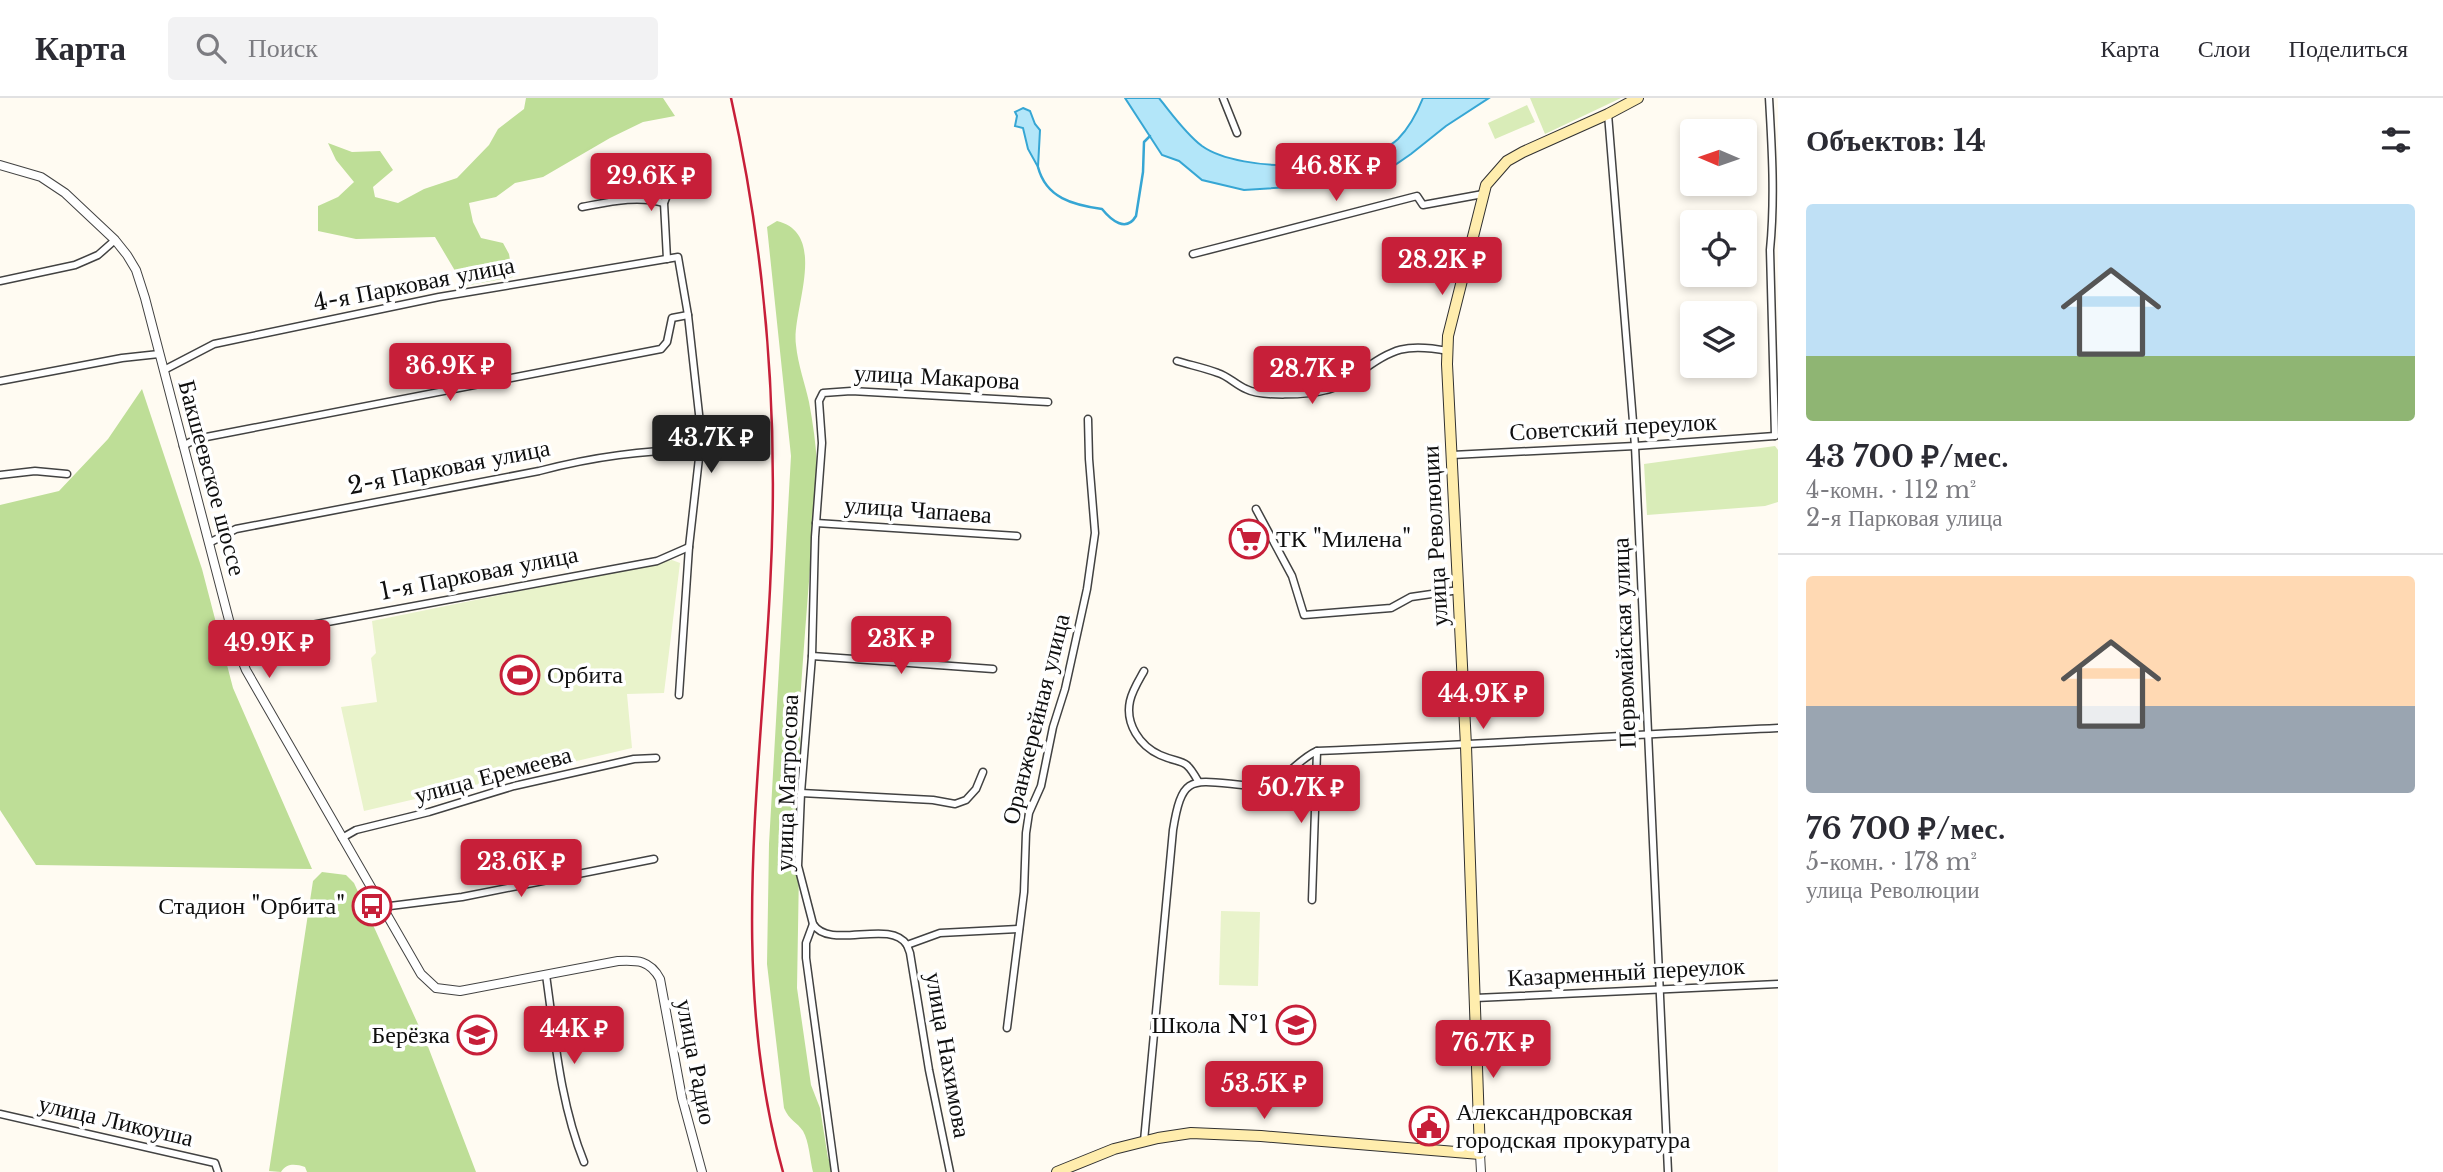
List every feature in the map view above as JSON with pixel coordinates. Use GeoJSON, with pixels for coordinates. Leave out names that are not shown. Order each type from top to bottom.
{"type":"FeatureCollection","features":[{"type":"Feature","properties":{"kind":"main road"},"geometry":{"type":"LineString","coordinates":[[1608,114],[1638,98]]}},
{"type":"Feature","properties":{"kind":"main road","name":"улица Революции"},"geometry":{"type":"LineString","coordinates":[[1480,1154],[1448,336],[1486,185],[1507,162],[1523,152],[1608,114]]}},
{"type":"Feature","properties":{"kind":"main road"},"geometry":{"type":"LineString","coordinates":[[1057,1172],[1114,1149],[1191,1133],[1480,1154]]}},
{"type":"Feature","properties":{"kind":"street"},"geometry":{"type":"LineString","coordinates":[[1223,98],[1237,133]]}},
{"type":"Feature","properties":{"kind":"street"},"geometry":{"type":"LineString","coordinates":[[1769,98],[1773,174],[1770,250],[1777,437]]}},
{"type":"Feature","properties":{"kind":"street","name":"Первомайская улица"},"geometry":{"type":"LineString","coordinates":[[1608,114],[1635,446],[1668,1172]]}},
{"type":"Feature","properties":{"kind":"street","name":"Бакшеевское шоссе"},"geometry":{"type":"LineString","coordinates":[[0,165],[41,177],[54,184],[115,240],[136,270],[234,643],[246,670],[411,960],[436,988],[460,991],[546,975]]}},
{"type":"Feature","properties":{"kind":"street"},"geometry":{"type":"LineString","coordinates":[[667,259],[664,203],[673,180],[670,165]]}},
{"type":"Feature","properties":{"kind":"street"},"geometry":{"type":"LineString","coordinates":[[1193,254],[1417,196],[1423,205],[1483,194]]}},
{"type":"Feature","properties":{"kind":"street"},"geometry":{"type":"LineString","coordinates":[[582,207],[624,199],[664,203]]}},
{"type":"Feature","properties":{"kind":"street"},"geometry":{"type":"LineString","coordinates":[[0,281],[75,265],[98,256],[115,240]]}},
{"type":"Feature","properties":{"kind":"street","name":"4-я Парковая улица"},"geometry":{"type":"LineString","coordinates":[[164,370],[214,344],[452,295],[678,257],[688,315]]}},
{"type":"Feature","properties":{"kind":"street"},"geometry":{"type":"LineString","coordinates":[[183,446],[196,439],[661,349],[667,342],[672,318],[688,315],[700,423],[700,449],[689,547],[679,695]]}},
{"type":"Feature","properties":{"kind":"street"},"geometry":{"type":"LineString","coordinates":[[1177,361],[1217,372],[1248,391],[1316,392],[1329,390],[1395,350],[1409,346],[1425,346],[1448,351]]}},
{"type":"Feature","properties":{"kind":"street"},"geometry":{"type":"LineString","coordinates":[[0,381],[122,358],[159,354]]}},
{"type":"Feature","properties":{"kind":"street","name":"улица Макарова"},"geometry":{"type":"LineString","coordinates":[[823,393],[851,391],[1048,402]]}},
{"type":"Feature","properties":{"kind":"street","name":"улица Матросова"},"geometry":{"type":"LineString","coordinates":[[823,393],[819,401],[822,443],[798,866],[813,924],[806,943],[806,958],[835,1172]]}},
{"type":"Feature","properties":{"kind":"street","name":"Оранжерейная улица"},"geometry":{"type":"LineString","coordinates":[[1007,1028],[1024,892],[1029,813],[1041,786],[1053,727],[1068,676],[1087,589],[1095,533],[1088,459],[1088,419]]}},
{"type":"Feature","properties":{"kind":"street","name":"Советский переулок"},"geometry":{"type":"LineString","coordinates":[[1452,455],[1777,437]]}},
{"type":"Feature","properties":{"kind":"street","name":"2-я Парковая улица"},"geometry":{"type":"LineString","coordinates":[[209,543],[236,529],[539,471],[583,460],[622,453],[700,449]]}},
{"type":"Feature","properties":{"kind":"street"},"geometry":{"type":"LineString","coordinates":[[0,475],[35,471],[67,474]]}},
{"type":"Feature","properties":{"kind":"street"},"geometry":{"type":"LineString","coordinates":[[1256,509],[1292,576],[1304,615],[1391,608],[1411,597],[1459,590]]}},
{"type":"Feature","properties":{"kind":"street","name":"улица Чапаева"},"geometry":{"type":"LineString","coordinates":[[816,523],[1017,536]]}},
{"type":"Feature","properties":{"kind":"street","name":"1-я Парковая улица"},"geometry":{"type":"LineString","coordinates":[[234,643],[292,628],[657,561],[689,547]]}},
{"type":"Feature","properties":{"kind":"street"},"geometry":{"type":"LineString","coordinates":[[812,656],[993,669]]}},
{"type":"Feature","properties":{"kind":"street"},"geometry":{"type":"LineString","coordinates":[[1144,671],[1130,700],[1129,714],[1134,732],[1147,748],[1189,765],[1198,781]]}},
{"type":"Feature","properties":{"kind":"street"},"geometry":{"type":"LineString","coordinates":[[1144,1141],[1174,823],[1178,802],[1187,786],[1198,781],[1265,786],[1276,781],[1307,755],[1317,751],[1466,746],[1778,728]]}},
{"type":"Feature","properties":{"kind":"street"},"geometry":{"type":"LineString","coordinates":[[1312,900],[1317,751]]}},
{"type":"Feature","properties":{"kind":"street","name":"улица Еремеева"},"geometry":{"type":"LineString","coordinates":[[342,838],[356,830],[429,812],[514,786],[634,759],[656,758]]}},
{"type":"Feature","properties":{"kind":"street"},"geometry":{"type":"LineString","coordinates":[[801,793],[933,800],[955,804],[966,800],[976,789],[983,772]]}},
{"type":"Feature","properties":{"kind":"street"},"geometry":{"type":"LineString","coordinates":[[382,907],[462,897],[654,859]]}},
{"type":"Feature","properties":{"kind":"street"},"geometry":{"type":"LineString","coordinates":[[813,924],[814,928],[825,934],[894,935],[907,945],[940,933],[1019,929]]}},
{"type":"Feature","properties":{"kind":"street","name":"улица Нахимова"},"geometry":{"type":"LineString","coordinates":[[907,945],[950,1172]]}},
{"type":"Feature","properties":{"kind":"street","name":"улица Радио"},"geometry":{"type":"LineString","coordinates":[[546,975],[618,961],[637,960],[655,969],[660,979],[682,1098],[702,1172]]}},
{"type":"Feature","properties":{"kind":"street"},"geometry":{"type":"LineString","coordinates":[[546,975],[572,1133],[584,1162]]}},
{"type":"Feature","properties":{"kind":"street","name":"Казарменный переулок"},"geometry":{"type":"LineString","coordinates":[[1475,998],[1778,984]]}},
{"type":"Feature","properties":{"kind":"street","name":"улица Ликоуша"},"geometry":{"type":"LineString","coordinates":[[0,1114],[215,1163],[218,1172]]}},
{"type":"Feature","properties":{"kind":"street","name":"улица Революции"},"geometry":{"type":"LineString","coordinates":[[1480,1154],[1481,1172]]}},
{"type":"Feature","properties":{"kind":"green space"},"geometry":{"type":"Polygon","coordinates":[[[526,98],[663,98],[675,116],[643,122],[543,177],[515,183],[496,197],[469,203],[473,222],[481,238],[503,243],[509,254],[513,277],[464,286],[435,237],[356,239],[318,231],[318,206],[338,197],[354,182],[336,160],[328,143],[352,152],[380,151],[393,170],[373,187],[375,197],[398,203],[424,189],[457,178],[489,145],[498,129],[524,109],[526,98]]]}},
{"type":"Feature","properties":{"kind":"green space"},"geometry":{"type":"Polygon","coordinates":[[[1530,98],[1621,98],[1545,134],[1530,98]]]}},
{"type":"Feature","properties":{"kind":"green space"},"geometry":{"type":"Polygon","coordinates":[[[1527,105],[1535,122],[1495,139],[1488,123],[1527,105]]]}},
{"type":"Feature","properties":{"kind":"green space"},"geometry":{"type":"Polygon","coordinates":[[[777,221],[793,229],[802,241],[805,257],[796,345],[809,402],[817,458],[799,716],[801,753],[797,988],[811,1085],[820,1108],[828,1158],[833,1172],[813,1172],[805,1135],[784,1108],[767,964],[769,844],[791,456],[767,227],[777,221]]]}},
{"type":"Feature","properties":{"kind":"green space"},"geometry":{"type":"Polygon","coordinates":[[[142,389],[202,569],[233,688],[312,869],[36,865],[0,810],[0,505],[59,491],[108,439],[142,389]]]}},
{"type":"Feature","properties":{"kind":"green space"},"geometry":{"type":"Polygon","coordinates":[[[1775,446],[1778,450],[1778,502],[1765,506],[1647,515],[1644,464],[1775,446]]]}},
{"type":"Feature","properties":{"kind":"green space","name":"Орбита"},"geometry":{"type":"Polygon","coordinates":[[[672,560],[680,563],[664,693],[627,694],[632,748],[364,811],[341,707],[377,702],[371,658],[376,653],[372,621],[672,560]]]}},
{"type":"Feature","properties":{"kind":"green space"},"geometry":{"type":"Polygon","coordinates":[[[322,872],[346,875],[354,883],[427,1044],[476,1172],[307,1172],[305,1167],[295,1165],[286,1167],[281,1172],[269,1171],[313,881],[322,872]]]}},
{"type":"Feature","properties":{"kind":"green space"},"geometry":{"type":"Polygon","coordinates":[[[1221,911],[1260,912],[1258,986],[1219,985],[1221,911]]]}},
{"type":"Feature","properties":{"kind":"water"},"geometry":{"type":"Polygon","coordinates":[[[1125,98],[1159,98],[1196,141],[1220,155],[1272,165],[1302,165],[1358,158],[1381,150],[1406,130],[1423,98],[1489,98],[1446,126],[1392,167],[1375,174],[1336,184],[1244,190],[1202,180],[1179,161],[1162,155],[1125,98]]]}},
{"type":"Feature","properties":{"kind":"water"},"geometry":{"type":"Polygon","coordinates":[[[1023,108],[1030,111],[1040,130],[1038,167],[1028,149],[1023,128],[1015,126],[1015,112],[1023,108]]]}},
{"type":"Feature","properties":{"kind":"waterway"},"geometry":{"type":"LineString","coordinates":[[1038,167],[1042,178],[1054,193],[1071,202],[1102,209],[1114,221],[1128,224],[1136,216],[1143,172],[1144,142],[1150,136]]}},
{"type":"Feature","properties":{"kind":"railway"},"geometry":{"type":"LineString","coordinates":[[731,98],[754,219],[762,281],[771,404],[773,465],[770,589],[755,809],[753,955],[757,1028],[767,1100],[783,1172]]}},
{"type":"Feature","properties":{"kind":"place","name":"ТК \"Милена\""},"geometry":{"type":"Point","coordinates":[1249,539]}},
{"type":"Feature","properties":{"kind":"place","name":"Орбита"},"geometry":{"type":"Point","coordinates":[520,675]}},
{"type":"Feature","properties":{"kind":"place","name":"Стадион \"Орбита\""},"geometry":{"type":"Point","coordinates":[372,906]}},
{"type":"Feature","properties":{"kind":"place","name":"Школа №1"},"geometry":{"type":"Point","coordinates":[1296,1025]}},
{"type":"Feature","properties":{"kind":"place","name":"Берёзка"},"geometry":{"type":"Point","coordinates":[477,1035]}},
{"type":"Feature","properties":{"kind":"place","name":"Александровская городская прокуратура"},"geometry":{"type":"Point","coordinates":[1429,1126]}}]}
